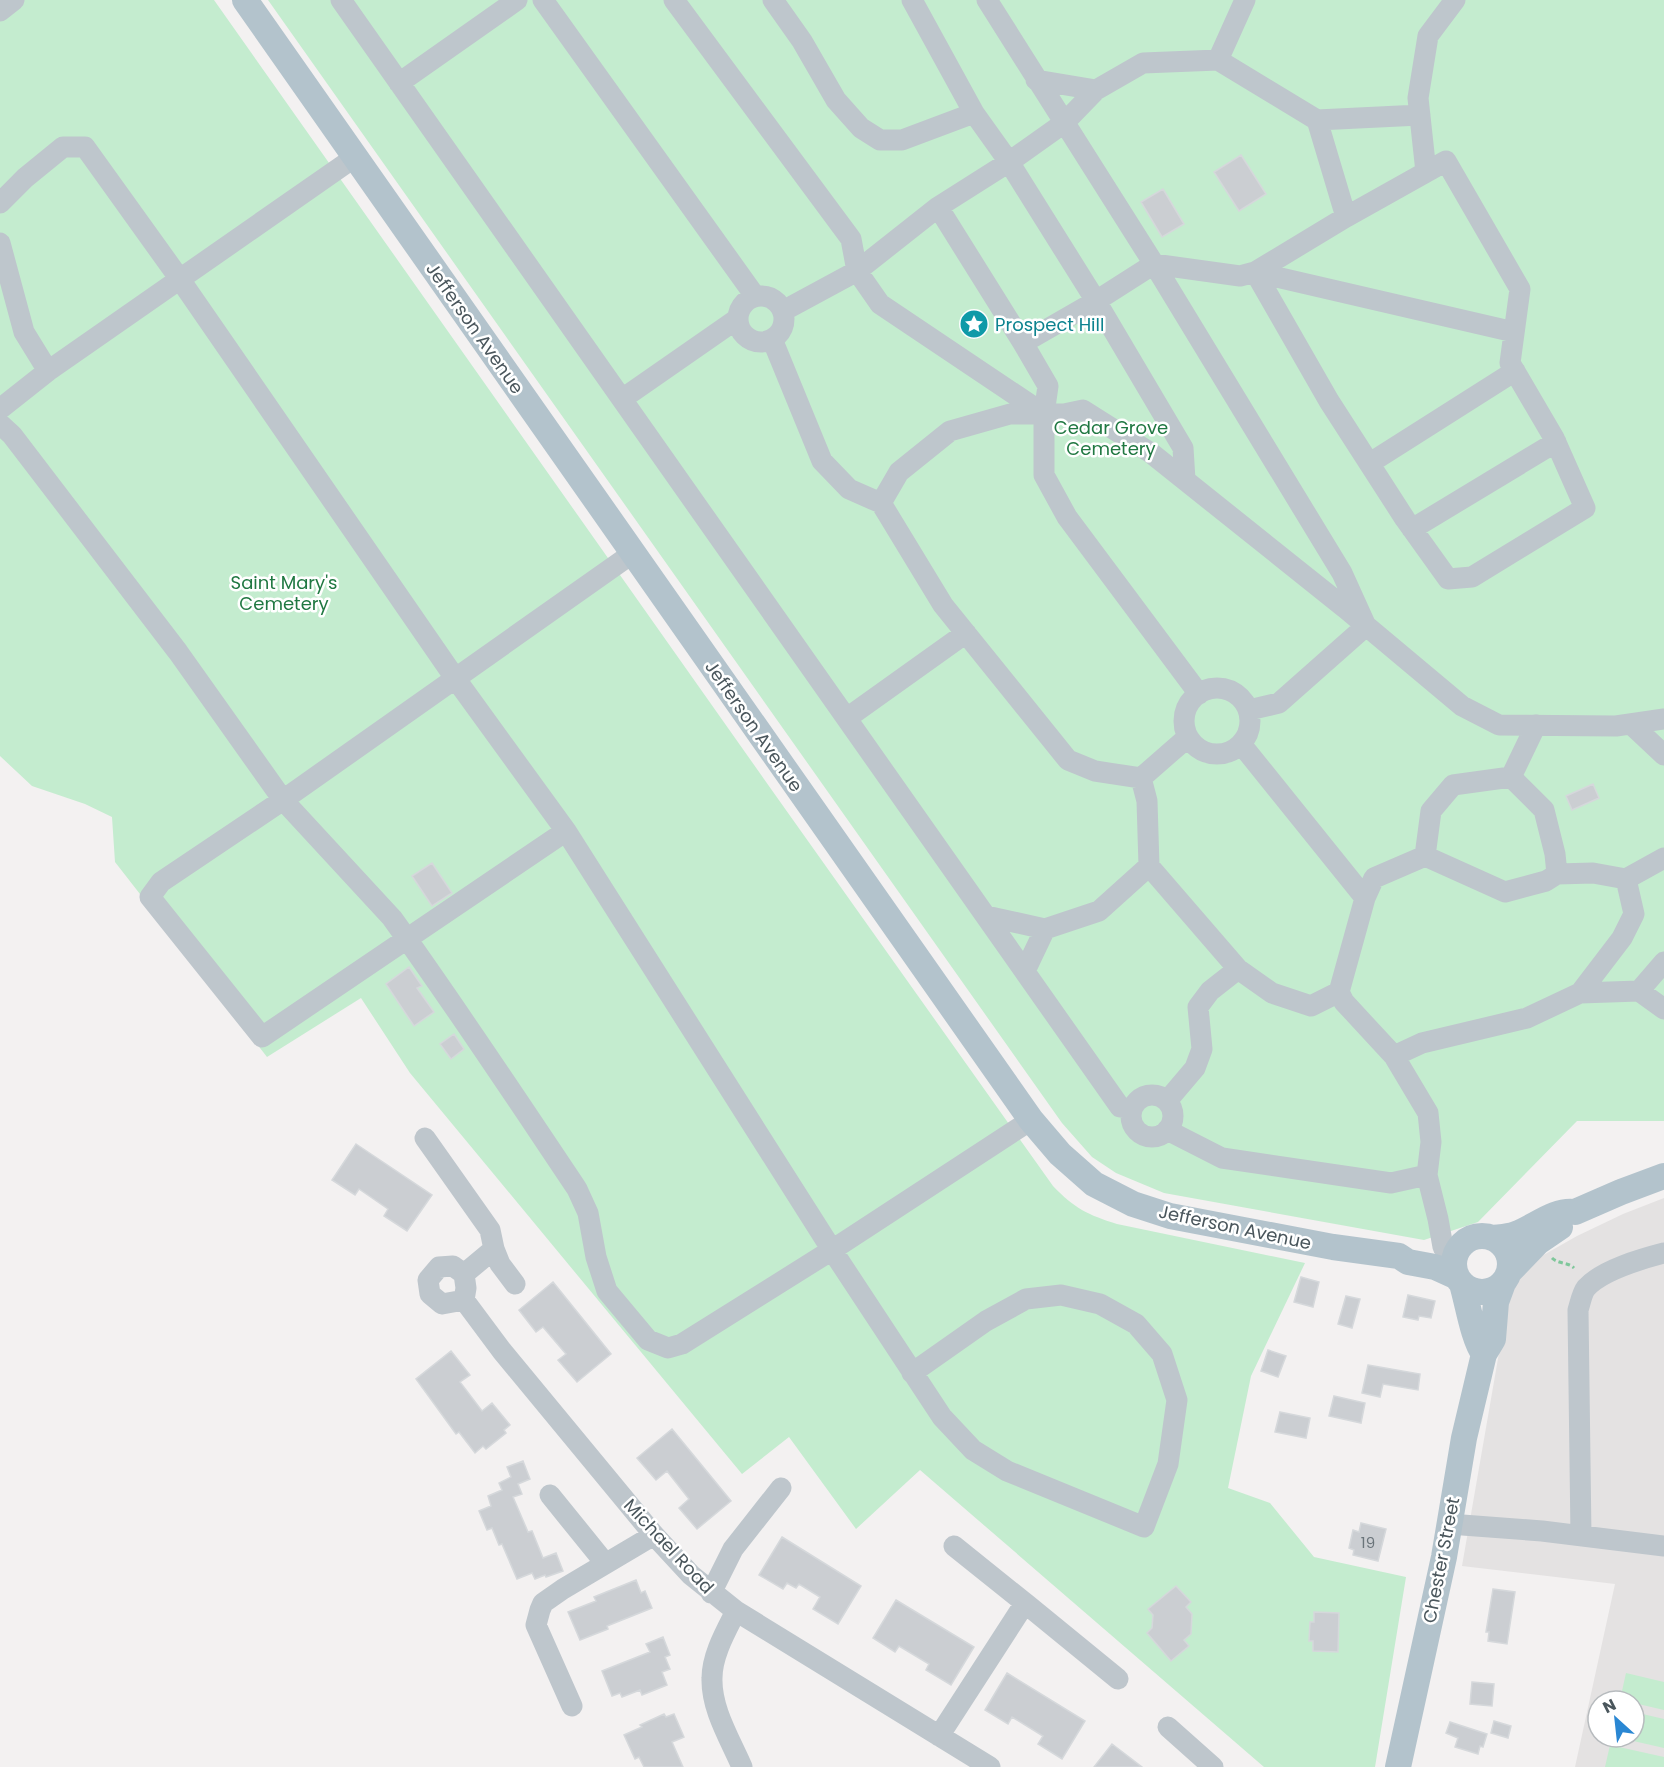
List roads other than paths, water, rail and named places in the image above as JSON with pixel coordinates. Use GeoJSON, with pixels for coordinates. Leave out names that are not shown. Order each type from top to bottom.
{"type":"FeatureCollection","features":[{"type":"Feature","properties":{"kind":"main road","name":"Jefferson Avenue"},"geometry":{"type":"LineString","coordinates":[[245,0],[1031,1120],[1060,1154],[1094,1184],[1132,1204],[1170,1216],[1332,1247],[1399,1256],[1408,1263],[1435,1267],[1460,1281]]}},
{"type":"Feature","properties":{"kind":"main road"},"geometry":{"type":"LineString","coordinates":[[1484,1353],[1476,1340],[1471,1315],[1454,1264],[1455,1256],[1467,1240],[1477,1236],[1492,1238],[1516,1234],[1562,1212],[1575,1212],[1664,1176]]}},
{"type":"Feature","properties":{"kind":"main road"},"geometry":{"type":"LineString","coordinates":[[1460,1281],[1474,1291],[1484,1292],[1496,1289],[1538,1242],[1567,1223],[1575,1212]]}},
{"type":"Feature","properties":{"kind":"main road"},"geometry":{"type":"LineString","coordinates":[[1492,1238],[1508,1251],[1511,1261],[1506,1277]]}},
{"type":"Feature","properties":{"kind":"main road","name":"Jefferson Avenue"},"geometry":{"type":"LineString","coordinates":[[1399,1256],[1410,1251],[1443,1247],[1467,1240]]}},
{"type":"Feature","properties":{"kind":"main road","name":"Chester Street"},"geometry":{"type":"LineString","coordinates":[[1398,1767],[1463,1446],[1484,1353],[1493,1339],[1496,1302],[1506,1277]]}},
{"type":"Feature","properties":{"kind":"street"},"geometry":{"type":"LineString","coordinates":[[0,10],[14,0]]}},
{"type":"Feature","properties":{"kind":"street"},"geometry":{"type":"LineString","coordinates":[[341,0],[1120,1107],[1132,1110]]}},
{"type":"Feature","properties":{"kind":"street"},"geometry":{"type":"LineString","coordinates":[[399,83],[517,0]]}},
{"type":"Feature","properties":{"kind":"street"},"geometry":{"type":"LineString","coordinates":[[543,0],[755,296]]}},
{"type":"Feature","properties":{"kind":"street"},"geometry":{"type":"LineString","coordinates":[[674,0],[850,239],[857,271],[880,304],[1044,414]]}},
{"type":"Feature","properties":{"kind":"street"},"geometry":{"type":"LineString","coordinates":[[773,0],[802,41],[836,100],[861,128],[880,140],[902,140],[974,112]]}},
{"type":"Feature","properties":{"kind":"street"},"geometry":{"type":"LineString","coordinates":[[912,0],[974,112],[1009,162],[1096,301],[1183,448],[1185,480]]}},
{"type":"Feature","properties":{"kind":"street"},"geometry":{"type":"LineString","coordinates":[[987,0],[1154,264],[1342,573],[1366,626]]}},
{"type":"Feature","properties":{"kind":"street"},"geometry":{"type":"LineString","coordinates":[[1218,60],[1245,0]]}},
{"type":"Feature","properties":{"kind":"street"},"geometry":{"type":"LineString","coordinates":[[1426,172],[1418,98],[1428,36],[1455,0]]}},
{"type":"Feature","properties":{"kind":"street"},"geometry":{"type":"LineString","coordinates":[[783,311],[857,271],[938,207],[1009,162],[1064,123],[1096,90],[1143,63],[1218,60],[1317,120],[1420,115]]}},
{"type":"Feature","properties":{"kind":"street"},"geometry":{"type":"LineString","coordinates":[[1036,80],[1096,90]]}},
{"type":"Feature","properties":{"kind":"street"},"geometry":{"type":"LineString","coordinates":[[1317,120],[1346,217]]}},
{"type":"Feature","properties":{"kind":"street"},"geometry":{"type":"LineString","coordinates":[[0,203],[25,178],[63,147],[85,147],[179,278],[455,678],[566,831],[832,1250],[912,1373],[942,1417],[973,1450],[1007,1472],[1144,1527],[1168,1464],[1177,1400],[1162,1354],[1136,1324],[1100,1304],[1061,1295],[1026,1299],[986,1321],[912,1373]]}},
{"type":"Feature","properties":{"kind":"street"},"geometry":{"type":"LineString","coordinates":[[0,409],[48,371],[179,278],[355,157]]}},
{"type":"Feature","properties":{"kind":"street"},"geometry":{"type":"LineString","coordinates":[[1023,343],[1154,264],[1240,276],[1256,273],[1346,217],[1446,161],[1520,289],[1510,363],[1556,442],[1585,508],[1472,577],[1448,579],[1412,529],[1329,401],[1256,273]]}},
{"type":"Feature","properties":{"kind":"street"},"geometry":{"type":"LineString","coordinates":[[938,207],[1048,386],[1044,414],[1044,475],[1067,517],[1199,694]]}},
{"type":"Feature","properties":{"kind":"street"},"geometry":{"type":"LineString","coordinates":[[0,243],[24,332],[48,371]]}},
{"type":"Feature","properties":{"kind":"street"},"geometry":{"type":"LineString","coordinates":[[1256,273],[1514,332]]}},
{"type":"Feature","properties":{"kind":"street"},"geometry":{"type":"LineString","coordinates":[[622,399],[737,319],[742,305],[755,296],[775,300],[783,311],[781,330],[772,339],[756,342],[743,334],[737,319]]}},
{"type":"Feature","properties":{"kind":"street"},"geometry":{"type":"LineString","coordinates":[[772,339],[822,461],[849,489],[881,503],[943,605],[1068,760],[1095,771],[1141,778],[1188,737]]}},
{"type":"Feature","properties":{"kind":"street"},"geometry":{"type":"LineString","coordinates":[[1370,463],[1515,371]]}},
{"type":"Feature","properties":{"kind":"street"},"geometry":{"type":"LineString","coordinates":[[881,503],[899,472],[950,431],[1010,414],[1064,414],[1083,410],[1151,453],[1462,706],[1499,725],[1616,726],[1664,719]]}},
{"type":"Feature","properties":{"kind":"street"},"geometry":{"type":"LineString","coordinates":[[0,424],[12,435],[178,651],[283,800],[392,918],[407,939],[577,1189],[588,1213],[596,1257],[607,1291],[648,1340],[668,1348],[682,1344],[832,1250],[1031,1120]]}},
{"type":"Feature","properties":{"kind":"street"},"geometry":{"type":"LineString","coordinates":[[1412,529],[1556,442]]}},
{"type":"Feature","properties":{"kind":"street"},"geometry":{"type":"LineString","coordinates":[[566,831],[262,1037],[150,897],[161,882],[283,800],[633,553]]}},
{"type":"Feature","properties":{"kind":"street"},"geometry":{"type":"LineString","coordinates":[[1249,711],[1279,703],[1366,626]]}},
{"type":"Feature","properties":{"kind":"street"},"geometry":{"type":"LineString","coordinates":[[847,718],[966,633]]}},
{"type":"Feature","properties":{"kind":"street"},"geometry":{"type":"LineString","coordinates":[[1215,688],[1226,689],[1244,701],[1249,711],[1250,721],[1249,732],[1241,744],[1226,753],[1215,754],[1204,752],[1195,746],[1184,727],[1188,705],[1199,694],[1215,688]]}},
{"type":"Feature","properties":{"kind":"street"},"geometry":{"type":"LineString","coordinates":[[1631,724],[1664,755]]}},
{"type":"Feature","properties":{"kind":"street"},"geometry":{"type":"LineString","coordinates":[[1511,777],[1536,725]]}},
{"type":"Feature","properties":{"kind":"street"},"geometry":{"type":"LineString","coordinates":[[1241,744],[1365,898]]}},
{"type":"Feature","properties":{"kind":"street"},"geometry":{"type":"LineString","coordinates":[[1425,856],[1431,811],[1453,785],[1511,777]]}},
{"type":"Feature","properties":{"kind":"street"},"geometry":{"type":"LineString","coordinates":[[1511,777],[1544,810],[1555,854],[1557,874]]}},
{"type":"Feature","properties":{"kind":"street"},"geometry":{"type":"LineString","coordinates":[[1141,778],[1148,801],[1149,866],[1238,969],[1272,993],[1311,1006],[1339,992]]}},
{"type":"Feature","properties":{"kind":"street"},"geometry":{"type":"LineString","coordinates":[[1443,1247],[1427,1175],[1431,1142],[1428,1113],[1394,1056],[1344,1002],[1339,992],[1365,898],[1374,878],[1425,856],[1505,892],[1546,882],[1557,874],[1593,873],[1626,879],[1664,858]]}},
{"type":"Feature","properties":{"kind":"street"},"geometry":{"type":"LineString","coordinates":[[986,916],[1045,929],[1099,911],[1149,866]]}},
{"type":"Feature","properties":{"kind":"street"},"geometry":{"type":"LineString","coordinates":[[1580,993],[1622,938],[1634,914],[1626,879]]}},
{"type":"Feature","properties":{"kind":"street"},"geometry":{"type":"LineString","coordinates":[[1025,971],[1045,929]]}},
{"type":"Feature","properties":{"kind":"street"},"geometry":{"type":"LineString","coordinates":[[1639,991],[1664,962]]}},
{"type":"Feature","properties":{"kind":"street"},"geometry":{"type":"LineString","coordinates":[[1167,1101],[1195,1068],[1202,1049],[1198,1007],[1210,991],[1238,969]]}},
{"type":"Feature","properties":{"kind":"street"},"geometry":{"type":"LineString","coordinates":[[1394,1056],[1422,1044],[1527,1017],[1580,993],[1639,991],[1664,1009]]}},
{"type":"Feature","properties":{"kind":"street"},"geometry":{"type":"LineString","coordinates":[[1154,1095],[1167,1101],[1173,1113],[1172,1120],[1167,1130],[1160,1136],[1140,1134],[1132,1123],[1132,1110],[1140,1098],[1154,1095]]}},
{"type":"Feature","properties":{"kind":"street"},"geometry":{"type":"LineString","coordinates":[[1167,1130],[1222,1158],[1391,1183],[1427,1175]]}},
{"type":"Feature","properties":{"kind":"street"},"geometry":{"type":"LineString","coordinates":[[425,1138],[490,1230],[500,1264],[515,1284]]}},
{"type":"Feature","properties":{"kind":"street"},"geometry":{"type":"LineString","coordinates":[[464,1274],[494,1249]]}},
{"type":"Feature","properties":{"kind":"street"},"geometry":{"type":"LineString","coordinates":[[1581,1536],[1578,1310],[1585,1289],[1604,1275],[1664,1253]]}},
{"type":"Feature","properties":{"kind":"street"},"geometry":{"type":"LineString","coordinates":[[453,1266],[464,1274],[466,1288],[464,1300],[442,1304],[430,1294],[428,1280],[439,1267],[453,1266]]}},
{"type":"Feature","properties":{"kind":"street","name":"Michael Road"},"geometry":{"type":"LineString","coordinates":[[464,1300],[502,1351],[654,1535],[711,1593],[736,1611],[990,1767]]}},
{"type":"Feature","properties":{"kind":"street"},"geometry":{"type":"LineString","coordinates":[[711,1593],[733,1549],[781,1488]]}},
{"type":"Feature","properties":{"kind":"street"},"geometry":{"type":"LineString","coordinates":[[550,1495],[605,1563]]}},
{"type":"Feature","properties":{"kind":"street"},"geometry":{"type":"LineString","coordinates":[[1449,1524],[1664,1546]]}},
{"type":"Feature","properties":{"kind":"street"},"geometry":{"type":"LineString","coordinates":[[572,1706],[536,1625],[543,1603],[562,1589],[654,1535]]}},
{"type":"Feature","properties":{"kind":"street"},"geometry":{"type":"LineString","coordinates":[[954,1546],[1118,1679]]}},
{"type":"Feature","properties":{"kind":"street"},"geometry":{"type":"LineString","coordinates":[[939,1736],[1025,1603]]}},
{"type":"Feature","properties":{"kind":"street"},"geometry":{"type":"LineString","coordinates":[[736,1611],[719,1646],[712,1677],[716,1707],[742,1767]]}},
{"type":"Feature","properties":{"kind":"street"},"geometry":{"type":"LineString","coordinates":[[1168,1727],[1214,1767]]}},
{"type":"Feature","properties":{"kind":"place","name":"Prospect Hill"},"geometry":{"type":"Point","coordinates":[974,324]}},
{"type":"Feature","properties":{"kind":"park label","name":"Cedar Grove Cemetery"},"geometry":{"type":"Point","coordinates":[1111,437]}},
{"type":"Feature","properties":{"kind":"park label","name":"Saint Mary's Cemetery"},"geometry":{"type":"Point","coordinates":[284,592]}}]}
